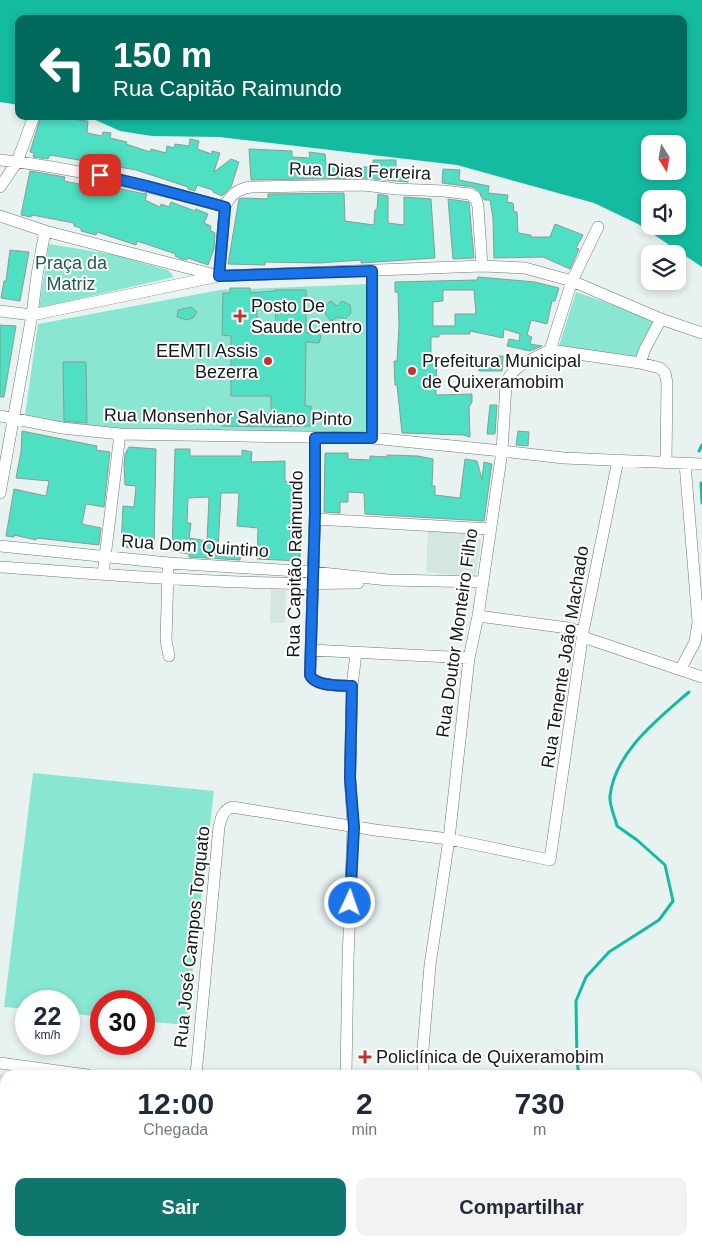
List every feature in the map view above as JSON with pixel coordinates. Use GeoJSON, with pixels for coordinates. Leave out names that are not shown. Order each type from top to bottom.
{"type":"FeatureCollection","features":[{"type":"Feature","properties":{"kind":"street"},"geometry":{"type":"LineString","coordinates":[[0,187],[17,162],[33,120]]}},
{"type":"Feature","properties":{"kind":"street"},"geometry":{"type":"LineString","coordinates":[[0,160],[85,172],[226,203],[219,276]]}},
{"type":"Feature","properties":{"kind":"street","name":"Rua Dias Ferreira"},"geometry":{"type":"LineString","coordinates":[[226,203],[238,190],[251,187],[364,185],[396,190],[444,191],[469,194],[475,197],[477,201],[482,266]]}},
{"type":"Feature","properties":{"kind":"street"},"geometry":{"type":"LineString","coordinates":[[0,216],[44,231],[219,276]]}},
{"type":"Feature","properties":{"kind":"street"},"geometry":{"type":"LineString","coordinates":[[598,227],[572,281],[550,350],[640,363],[660,368],[665,374],[667,383],[666,462]]}},
{"type":"Feature","properties":{"kind":"street"},"geometry":{"type":"LineString","coordinates":[[0,493],[32,315],[44,231]]}},
{"type":"Feature","properties":{"kind":"street"},"geometry":{"type":"LineString","coordinates":[[0,311],[32,315],[219,276],[482,266],[525,268],[572,281],[661,319],[702,333]]}},
{"type":"Feature","properties":{"kind":"street"},"geometry":{"type":"LineString","coordinates":[[372,271],[372,438]]}},
{"type":"Feature","properties":{"kind":"street"},"geometry":{"type":"LineString","coordinates":[[640,363],[645,349],[661,319]]}},
{"type":"Feature","properties":{"kind":"street","name":"Rua Doutor Monteiro Filho"},"geometry":{"type":"LineString","coordinates":[[422,1070],[430,965],[449,839],[469,658],[478,616],[502,451],[507,380],[516,369],[550,350]]}},
{"type":"Feature","properties":{"kind":"street","name":"Rua Monsenhor Salviano Pinto"},"geometry":{"type":"LineString","coordinates":[[0,416],[62,428],[120,434],[372,438],[564,458],[702,464]]}},
{"type":"Feature","properties":{"kind":"street"},"geometry":{"type":"LineString","coordinates":[[104,574],[120,434]]}},
{"type":"Feature","properties":{"kind":"street","name":"Rua Capitão Raimundo"},"geometry":{"type":"LineString","coordinates":[[315,438],[315,519],[310,675],[312,680],[321,683],[352,686]]}},
{"type":"Feature","properties":{"kind":"street","name":"Rua Tenente João Machado"},"geometry":{"type":"LineString","coordinates":[[449,839],[550,860],[583,634],[618,460]]}},
{"type":"Feature","properties":{"kind":"street"},"geometry":{"type":"LineString","coordinates":[[680,670],[696,642],[698,622],[685,463]]}},
{"type":"Feature","properties":{"kind":"street"},"geometry":{"type":"LineString","coordinates":[[315,519],[490,529]]}},
{"type":"Feature","properties":{"kind":"street","name":"Rua Dom Quintino"},"geometry":{"type":"LineString","coordinates":[[0,546],[169,563],[313,572],[388,580],[483,582]]}},
{"type":"Feature","properties":{"kind":"street"},"geometry":{"type":"LineString","coordinates":[[169,563],[166,640],[169,656]]}},
{"type":"Feature","properties":{"kind":"street","name":"Rua Dom Quintino"},"geometry":{"type":"LineString","coordinates":[[0,567],[168,578],[313,584],[361,583],[388,580]]}},
{"type":"Feature","properties":{"kind":"street"},"geometry":{"type":"LineString","coordinates":[[478,616],[568,628],[702,677]]}},
{"type":"Feature","properties":{"kind":"street"},"geometry":{"type":"LineString","coordinates":[[311,650],[469,658]]}},
{"type":"Feature","properties":{"kind":"street"},"geometry":{"type":"LineString","coordinates":[[346,1070],[348,960],[354,827],[350,778],[352,686],[356,653]]}},
{"type":"Feature","properties":{"kind":"street","name":"Rua José Campos Torquato"},"geometry":{"type":"LineString","coordinates":[[196,1070],[219,827],[223,814],[232,807],[354,827]]}},
{"type":"Feature","properties":{"kind":"street"},"geometry":{"type":"LineString","coordinates":[[354,827],[449,839]]}},
{"type":"Feature","properties":{"kind":"street"},"geometry":{"type":"LineString","coordinates":[[0,1063],[51,1070]]}},
{"type":"Feature","properties":{"kind":"shaded area"},"geometry":{"type":"Polygon","coordinates":[[[0,0],[702,0],[702,267],[686,256],[686,245],[669,245],[654,235],[686,235],[686,190],[641,190],[641,226],[594,203],[457,165],[219,137],[152,136],[120,131],[95,120],[687,120],[687,15],[15,15],[15,104],[0,102],[0,0]]]}},
{"type":"Feature","properties":{"kind":"shaded area"},"geometry":{"type":"Polygon","coordinates":[[[428,529],[475,533],[475,540],[481,540],[476,577],[426,572],[428,529]]]}},
{"type":"Feature","properties":{"kind":"shaded area"},"geometry":{"type":"Polygon","coordinates":[[[271,589],[286,590],[285,623],[270,623],[271,589]]]}},
{"type":"Feature","properties":{"kind":"green space","name":"Praça da Matriz"},"geometry":{"type":"Polygon","coordinates":[[[49,244],[116,255],[168,270],[174,277],[39,308],[49,244]]]}},
{"type":"Feature","properties":{"kind":"green space"},"geometry":{"type":"Polygon","coordinates":[[[369,284],[367,433],[60,427],[25,415],[38,324],[220,290],[369,284]]]}},
{"type":"Feature","properties":{"kind":"green space"},"geometry":{"type":"Polygon","coordinates":[[[576,292],[654,319],[643,349],[636,358],[559,346],[576,292]]]}},
{"type":"Feature","properties":{"kind":"green space"},"geometry":{"type":"Polygon","coordinates":[[[33,773],[214,791],[186,1025],[155,1022],[155,990],[90,990],[90,1016],[80,1014],[80,990],[15,990],[15,1008],[4,1007],[33,773]]]}},
{"type":"Feature","properties":{"kind":"building"},"geometry":{"type":"Polygon","coordinates":[[[40,120],[78,120],[88,121],[87,133],[102,136],[103,132],[111,133],[110,138],[127,142],[126,144],[150,152],[151,149],[166,153],[167,146],[174,148],[175,144],[189,146],[190,139],[199,141],[197,149],[212,154],[212,151],[220,153],[214,172],[231,159],[239,162],[231,187],[222,196],[213,192],[213,190],[197,185],[195,191],[136,170],[50,155],[48,159],[33,157],[34,153],[30,152],[40,120]]]}},
{"type":"Feature","properties":{"kind":"building"},"geometry":{"type":"Polygon","coordinates":[[[249,149],[292,151],[292,157],[310,158],[309,152],[325,154],[326,164],[343,167],[373,167],[373,160],[396,160],[396,171],[409,172],[408,182],[364,178],[251,180],[249,149]]]}},
{"type":"Feature","properties":{"kind":"building"},"geometry":{"type":"Polygon","coordinates":[[[443,169],[460,170],[459,180],[489,186],[488,193],[508,195],[507,202],[513,203],[514,212],[517,212],[518,233],[531,235],[531,237],[550,237],[555,224],[583,235],[576,248],[579,249],[570,269],[543,257],[494,258],[493,218],[490,200],[484,200],[479,191],[472,187],[442,183],[443,169]]]}},
{"type":"Feature","properties":{"kind":"building"},"geometry":{"type":"Polygon","coordinates":[[[30,171],[65,177],[64,181],[84,185],[85,181],[147,194],[145,200],[160,207],[161,204],[169,207],[171,202],[208,214],[204,223],[211,226],[210,230],[215,233],[214,249],[208,265],[188,258],[187,260],[181,259],[175,256],[176,254],[137,241],[136,245],[97,232],[96,235],[81,231],[81,228],[74,226],[74,223],[32,215],[31,217],[21,215],[30,171]]]}},
{"type":"Feature","properties":{"kind":"building"},"geometry":{"type":"Polygon","coordinates":[[[344,193],[345,221],[374,225],[378,194],[388,196],[388,223],[404,225],[404,197],[431,199],[435,258],[361,263],[361,260],[320,263],[265,262],[265,265],[228,264],[239,199],[268,199],[268,194],[344,193]]]}},
{"type":"Feature","properties":{"kind":"building"},"geometry":{"type":"Polygon","coordinates":[[[448,199],[469,202],[474,258],[453,259],[448,199]]]}},
{"type":"Feature","properties":{"kind":"building"},"geometry":{"type":"Polygon","coordinates":[[[10,250],[29,252],[20,301],[1,298],[4,281],[6,281],[10,250]]]}},
{"type":"Feature","properties":{"kind":"building"},"geometry":{"type":"Polygon","coordinates":[[[478,277],[535,282],[559,288],[555,301],[552,301],[547,324],[531,320],[527,335],[532,337],[530,344],[542,346],[530,351],[507,346],[509,339],[519,341],[520,334],[504,329],[503,338],[470,331],[470,334],[439,334],[439,337],[431,337],[431,358],[437,357],[436,395],[472,394],[472,402],[469,407],[470,437],[463,435],[402,433],[397,385],[395,385],[394,361],[397,361],[399,325],[398,292],[395,292],[395,282],[477,280],[478,277]],[[443,290],[443,301],[433,302],[433,326],[455,326],[455,314],[476,314],[474,290],[443,290]]]}},
{"type":"Feature","properties":{"kind":"building"},"geometry":{"type":"Polygon","coordinates":[[[230,288],[250,288],[250,293],[275,290],[306,290],[306,333],[318,332],[321,336],[319,343],[306,342],[305,406],[311,406],[311,426],[222,426],[222,414],[271,414],[271,396],[231,396],[231,336],[222,335],[223,293],[230,293],[230,288]],[[275,307],[257,308],[257,325],[276,324],[275,307]]]}},
{"type":"Feature","properties":{"kind":"building"},"geometry":{"type":"Polygon","coordinates":[[[331,301],[337,306],[342,301],[350,305],[351,313],[345,319],[338,317],[331,321],[326,315],[325,306],[331,301]]]}},
{"type":"Feature","properties":{"kind":"building"},"geometry":{"type":"Polygon","coordinates":[[[191,307],[197,312],[193,318],[187,320],[177,317],[178,310],[191,307]]]}},
{"type":"Feature","properties":{"kind":"building"},"geometry":{"type":"Polygon","coordinates":[[[0,325],[16,326],[4,397],[0,397],[0,325]]]}},
{"type":"Feature","properties":{"kind":"building"},"geometry":{"type":"Polygon","coordinates":[[[503,356],[502,371],[479,371],[479,357],[503,356]]]}},
{"type":"Feature","properties":{"kind":"building"},"geometry":{"type":"Polygon","coordinates":[[[63,362],[86,362],[87,423],[64,421],[63,362]]]}},
{"type":"Feature","properties":{"kind":"building"},"geometry":{"type":"Polygon","coordinates":[[[490,405],[497,405],[495,434],[487,434],[490,405]]]}},
{"type":"Feature","properties":{"kind":"building"},"geometry":{"type":"Polygon","coordinates":[[[22,431],[97,446],[96,450],[110,452],[104,507],[86,504],[82,524],[101,528],[99,545],[37,538],[36,540],[14,535],[14,537],[6,536],[14,489],[46,496],[49,481],[16,478],[21,452],[22,431]]]}},
{"type":"Feature","properties":{"kind":"building"},"geometry":{"type":"Polygon","coordinates":[[[518,431],[529,432],[528,446],[516,445],[518,431]]]}},
{"type":"Feature","properties":{"kind":"building"},"geometry":{"type":"Polygon","coordinates":[[[129,447],[156,449],[154,550],[121,547],[123,506],[134,507],[136,486],[125,485],[125,454],[129,447]]]}},
{"type":"Feature","properties":{"kind":"building"},"geometry":{"type":"Polygon","coordinates":[[[175,449],[190,449],[190,456],[242,456],[242,450],[252,452],[251,462],[285,461],[285,481],[292,484],[301,484],[300,561],[257,559],[258,528],[237,526],[239,493],[221,493],[218,549],[241,550],[240,560],[189,557],[189,554],[172,551],[175,449]],[[209,497],[188,498],[187,523],[191,523],[189,538],[207,541],[209,497]]]}},
{"type":"Feature","properties":{"kind":"building"},"geometry":{"type":"Polygon","coordinates":[[[325,453],[348,453],[348,459],[370,460],[370,456],[387,457],[387,455],[418,456],[433,459],[432,486],[435,486],[435,495],[460,498],[465,459],[477,461],[482,479],[484,462],[492,464],[484,521],[365,514],[364,493],[348,492],[348,502],[340,502],[340,513],[324,512],[325,453]]]}},
{"type":"Feature","properties":{"kind":"waterway"},"geometry":{"type":"LineString","coordinates":[[699,451],[702,445]]}},
{"type":"Feature","properties":{"kind":"waterway"},"geometry":{"type":"LineString","coordinates":[[701,483],[702,503]]}},
{"type":"Feature","properties":{"kind":"waterway"},"geometry":{"type":"LineString","coordinates":[[578,1070],[576,1001],[586,977],[609,952],[659,920],[673,901],[665,865],[637,840],[617,826],[610,800],[614,780],[620,765],[640,738],[664,713],[689,692]]}},
{"type":"Feature","properties":{"kind":"place","name":"Posto De Saude Centro"},"geometry":{"type":"Point","coordinates":[240,316]}},
{"type":"Feature","properties":{"kind":"place","name":"EEMTI Assis Bezerra"},"geometry":{"type":"Point","coordinates":[268,361]}},
{"type":"Feature","properties":{"kind":"place","name":"Prefeitura Municipal de Quixeramobim"},"geometry":{"type":"Point","coordinates":[412,371]}},
{"type":"Feature","properties":{"kind":"place","name":"Policlínica de Quixeramobim"},"geometry":{"type":"Point","coordinates":[365,1057]}},
{"type":"Feature","properties":{"kind":"route"},"geometry":{"type":"LineString","coordinates":[[100,175],[225,207],[219,276],[372,271],[372,438],[315,438],[315,514],[310,675],[312,680],[321,683],[352,686],[350,778],[354,827],[350,903]]}}]}
